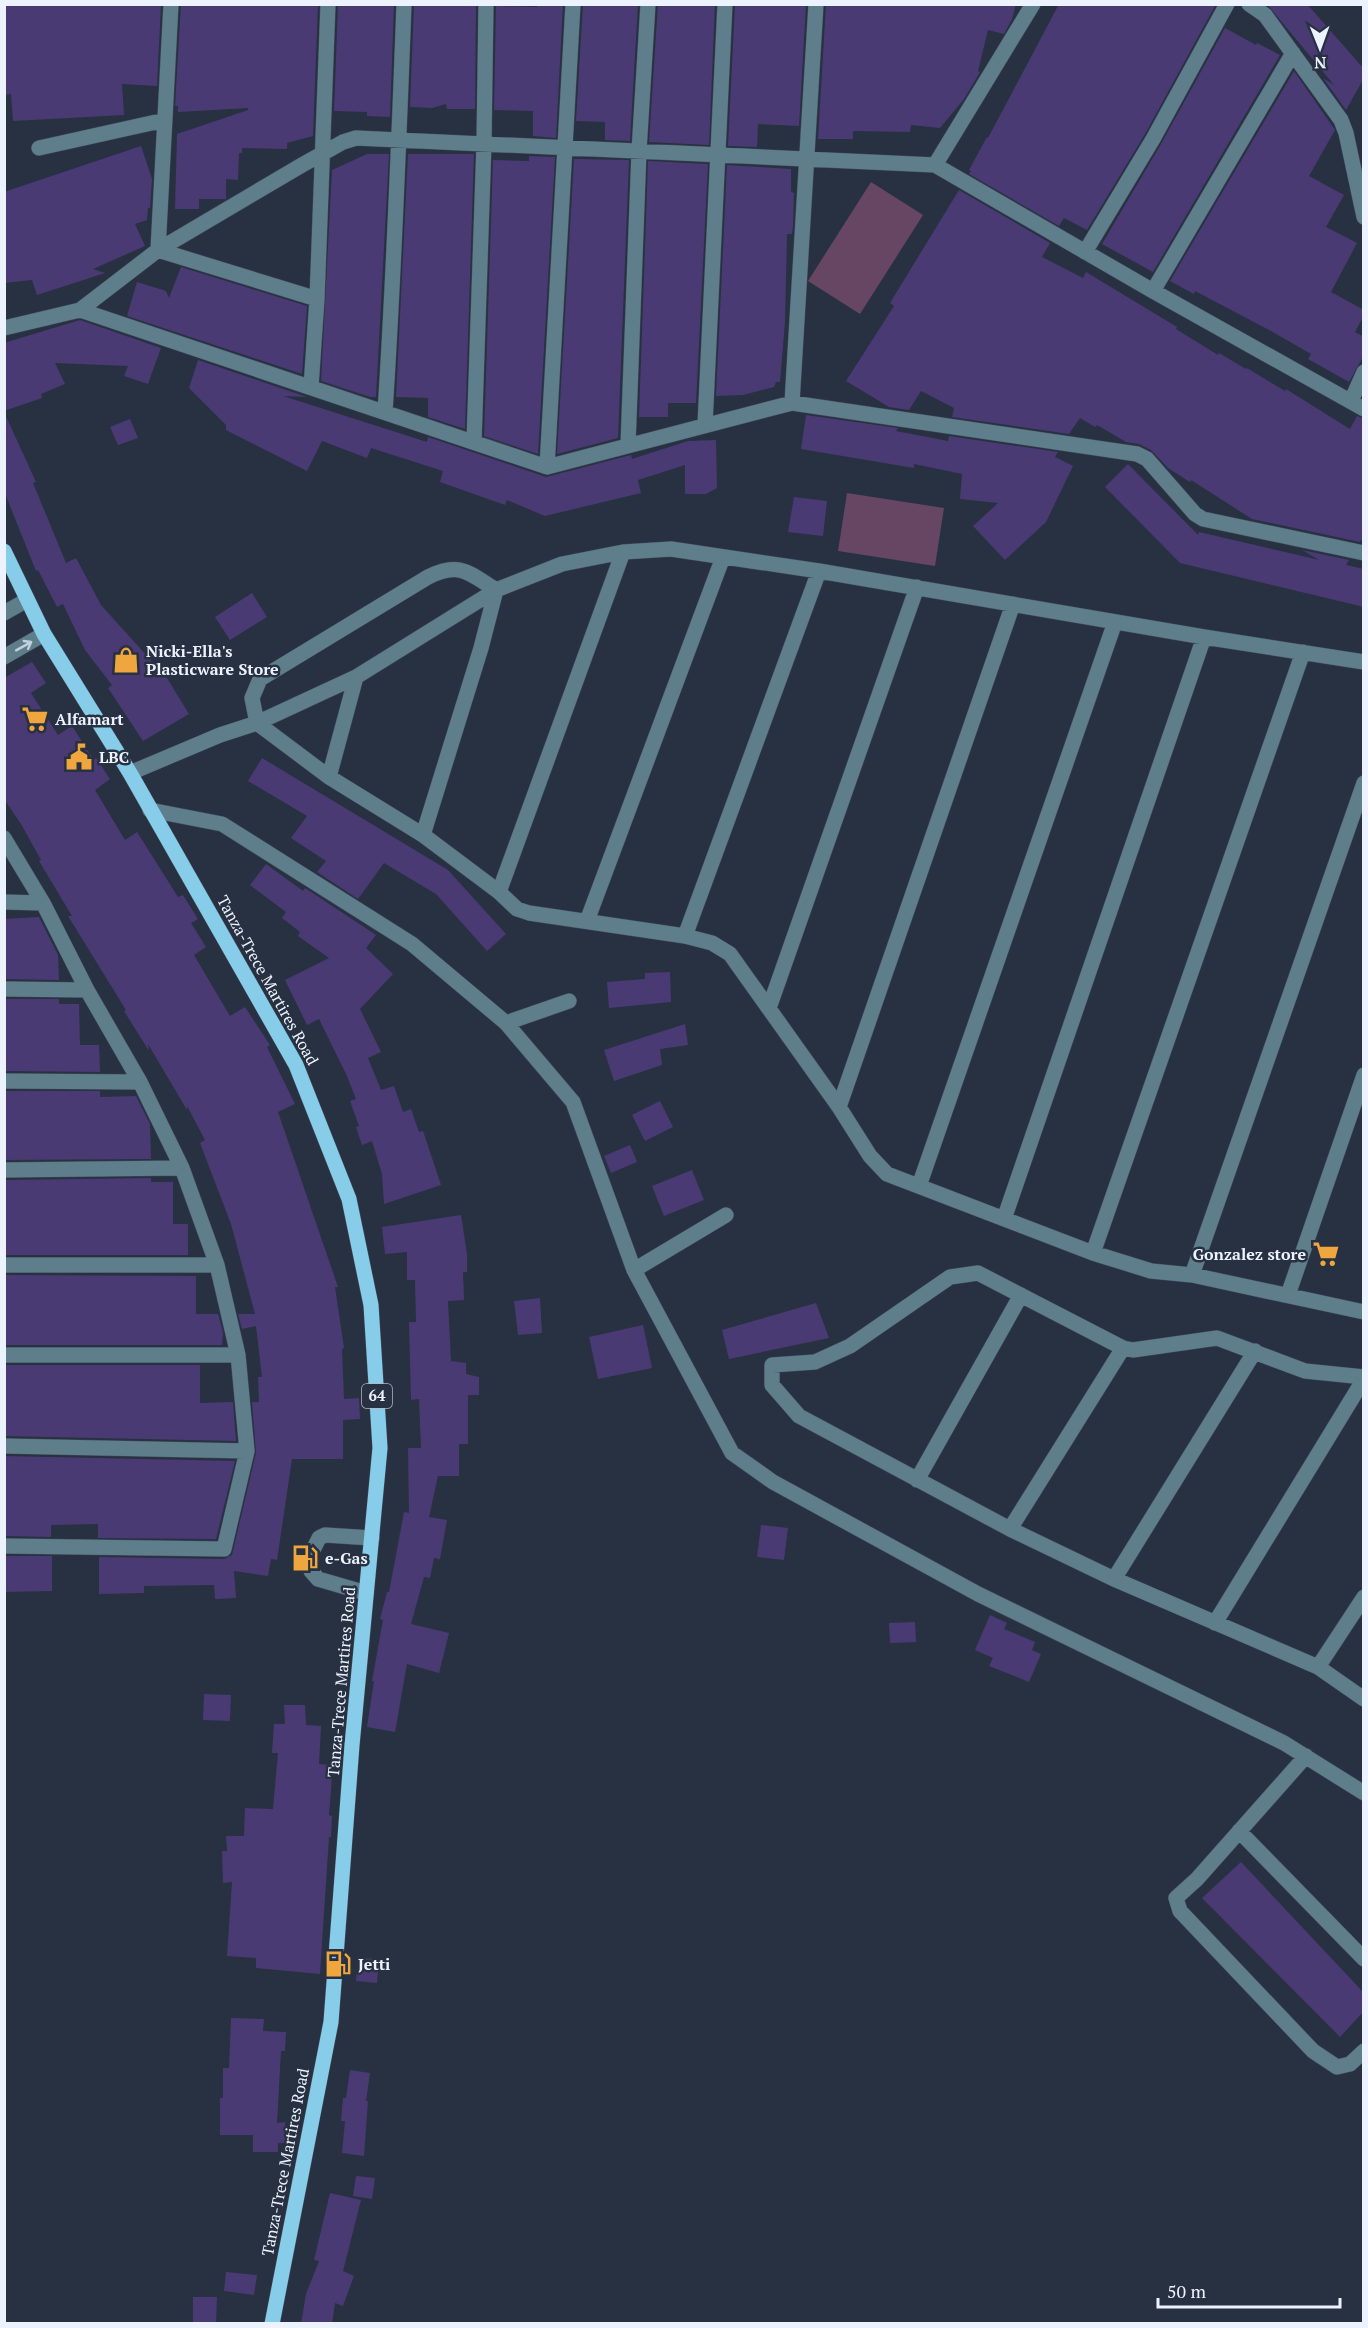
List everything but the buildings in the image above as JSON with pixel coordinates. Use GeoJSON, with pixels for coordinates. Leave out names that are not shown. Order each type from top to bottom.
{"type":"FeatureCollection","features":[{"type":"Feature","properties":{"kind":"main road","name":"Tanza-Trece Martires Road"},"geometry":{"type":"LineString","coordinates":[[4,551],[44,634],[130,773],[296,1065],[349,1200],[371,1305],[380,1448],[331,2022],[272,2324]]}},
{"type":"Feature","properties":{"kind":"street"},"geometry":{"type":"LineString","coordinates":[[159,250],[171,4]]}},
{"type":"Feature","properties":{"kind":"street"},"geometry":{"type":"LineString","coordinates":[[311,387],[317,299],[327,4]]}},
{"type":"Feature","properties":{"kind":"street"},"geometry":{"type":"LineString","coordinates":[[385,412],[404,4]]}},
{"type":"Feature","properties":{"kind":"street"},"geometry":{"type":"LineString","coordinates":[[474,441],[484,143],[486,4]]}},
{"type":"Feature","properties":{"kind":"street"},"geometry":{"type":"LineString","coordinates":[[547,467],[573,4]]}},
{"type":"Feature","properties":{"kind":"street"},"geometry":{"type":"LineString","coordinates":[[628,445],[639,151],[648,4]]}},
{"type":"Feature","properties":{"kind":"street"},"geometry":{"type":"LineString","coordinates":[[705,425],[725,4]]}},
{"type":"Feature","properties":{"kind":"street"},"geometry":{"type":"LineString","coordinates":[[792,403],[816,4]]}},
{"type":"Feature","properties":{"kind":"street"},"geometry":{"type":"LineString","coordinates":[[934,165],[1033,4]]}},
{"type":"Feature","properties":{"kind":"street"},"geometry":{"type":"LineString","coordinates":[[1086,252],[1153,139],[1227,4]]}},
{"type":"Feature","properties":{"kind":"street"},"geometry":{"type":"LineString","coordinates":[[1249,4],[1265,15],[1341,120],[1346,133],[1364,217]]}},
{"type":"Feature","properties":{"kind":"street"},"geometry":{"type":"LineString","coordinates":[[1153,291],[1293,53]]}},
{"type":"Feature","properties":{"kind":"street"},"geometry":{"type":"LineString","coordinates":[[39,148],[165,120]]}},
{"type":"Feature","properties":{"kind":"street"},"geometry":{"type":"LineString","coordinates":[[4,328],[80,310],[159,250],[343,142],[356,138],[399,139],[934,165],[1357,405],[1364,372]]}},
{"type":"Feature","properties":{"kind":"street"},"geometry":{"type":"LineString","coordinates":[[159,250],[317,299]]}},
{"type":"Feature","properties":{"kind":"street"},"geometry":{"type":"LineString","coordinates":[[80,310],[547,467],[792,403],[1137,454],[1147,459],[1195,514],[1203,519],[1364,553]]}},
{"type":"Feature","properties":{"kind":"street"},"geometry":{"type":"LineString","coordinates":[[130,773],[220,735],[256,723],[356,677],[496,590],[562,564],[622,552],[671,549],[819,571],[1364,662]]}},
{"type":"Feature","properties":{"kind":"street"},"geometry":{"type":"LineString","coordinates":[[499,892],[622,552]]}},
{"type":"Feature","properties":{"kind":"street"},"geometry":{"type":"LineString","coordinates":[[587,921],[723,557]]}},
{"type":"Feature","properties":{"kind":"street"},"geometry":{"type":"LineString","coordinates":[[496,590],[457,568],[441,571],[429,577],[260,679],[252,698],[256,723],[329,777],[423,835],[518,909],[529,913],[685,936],[712,943],[730,954],[839,1107],[870,1156],[887,1174],[1093,1253],[1151,1271],[1192,1275],[1364,1312]]}},
{"type":"Feature","properties":{"kind":"street"},"geometry":{"type":"LineString","coordinates":[[685,936],[819,571]]}},
{"type":"Feature","properties":{"kind":"street"},"geometry":{"type":"LineString","coordinates":[[769,1008],[917,587]]}},
{"type":"Feature","properties":{"kind":"street"},"geometry":{"type":"LineString","coordinates":[[423,835],[481,648],[496,590]]}},
{"type":"Feature","properties":{"kind":"street"},"geometry":{"type":"LineString","coordinates":[[4,613],[27,600]]}},
{"type":"Feature","properties":{"kind":"street"},"geometry":{"type":"LineString","coordinates":[[839,1107],[1013,604]]}},
{"type":"Feature","properties":{"kind":"street"},"geometry":{"type":"LineString","coordinates":[[919,1186],[1115,622]]}},
{"type":"Feature","properties":{"kind":"street"},"geometry":{"type":"LineString","coordinates":[[4,657],[44,634]]}},
{"type":"Feature","properties":{"kind":"street"},"geometry":{"type":"LineString","coordinates":[[1004,1219],[1204,637]]}},
{"type":"Feature","properties":{"kind":"street"},"geometry":{"type":"LineString","coordinates":[[1093,1253],[1303,652]]}},
{"type":"Feature","properties":{"kind":"street"},"geometry":{"type":"LineString","coordinates":[[329,777],[356,677]]}},
{"type":"Feature","properties":{"kind":"street"},"geometry":{"type":"LineString","coordinates":[[1192,1275],[1364,783]]}},
{"type":"Feature","properties":{"kind":"street"},"geometry":{"type":"LineString","coordinates":[[150,810],[222,824],[412,944],[506,1023],[573,1102],[633,1270],[732,1454],[773,1482],[978,1594],[1284,1743],[1364,1793]]}},
{"type":"Feature","properties":{"kind":"street"},"geometry":{"type":"LineString","coordinates":[[4,838],[43,903],[87,990],[140,1082],[182,1168],[217,1264],[238,1356],[247,1451],[224,1549],[4,1546]]}},
{"type":"Feature","properties":{"kind":"street"},"geometry":{"type":"LineString","coordinates":[[4,902],[43,903]]}},
{"type":"Feature","properties":{"kind":"street"},"geometry":{"type":"LineString","coordinates":[[4,989],[87,990]]}},
{"type":"Feature","properties":{"kind":"street"},"geometry":{"type":"LineString","coordinates":[[506,1023],[569,1000]]}},
{"type":"Feature","properties":{"kind":"street"},"geometry":{"type":"LineString","coordinates":[[1288,1295],[1364,1075]]}},
{"type":"Feature","properties":{"kind":"street"},"geometry":{"type":"LineString","coordinates":[[4,1081],[140,1082]]}},
{"type":"Feature","properties":{"kind":"street"},"geometry":{"type":"LineString","coordinates":[[4,1170],[182,1168]]}},
{"type":"Feature","properties":{"kind":"street"},"geometry":{"type":"LineString","coordinates":[[633,1270],[726,1215]]}},
{"type":"Feature","properties":{"kind":"street"},"geometry":{"type":"LineString","coordinates":[[4,1265],[217,1264]]}},
{"type":"Feature","properties":{"kind":"street"},"geometry":{"type":"LineString","coordinates":[[1215,1623],[1364,1378],[1305,1371],[1217,1338],[1133,1350],[1123,1348],[978,1273],[950,1278],[850,1346],[815,1362],[772,1365],[772,1385],[799,1416],[1010,1529],[1114,1579],[1215,1623],[1318,1667],[1364,1699]]}},
{"type":"Feature","properties":{"kind":"street"},"geometry":{"type":"LineString","coordinates":[[917,1480],[1021,1295]]}},
{"type":"Feature","properties":{"kind":"street"},"geometry":{"type":"LineString","coordinates":[[1010,1529],[1123,1348]]}},
{"type":"Feature","properties":{"kind":"street"},"geometry":{"type":"LineString","coordinates":[[1114,1579],[1255,1351]]}},
{"type":"Feature","properties":{"kind":"street"},"geometry":{"type":"LineString","coordinates":[[4,1355],[238,1356]]}},
{"type":"Feature","properties":{"kind":"street"},"geometry":{"type":"LineString","coordinates":[[4,1446],[247,1451]]}},
{"type":"Feature","properties":{"kind":"street"},"geometry":{"type":"LineString","coordinates":[[314,1548],[319,1538],[325,1535],[372,1538]]}},
{"type":"Feature","properties":{"kind":"street"},"geometry":{"type":"LineString","coordinates":[[311,1571],[318,1579],[366,1593]]}},
{"type":"Feature","properties":{"kind":"street"},"geometry":{"type":"LineString","coordinates":[[1318,1667],[1364,1597]]}},
{"type":"Feature","properties":{"kind":"street"},"geometry":{"type":"LineString","coordinates":[[1306,1756],[1197,1879],[1176,1898],[1180,1911],[1313,2051],[1337,2067],[1350,2064],[1364,2052]]}},
{"type":"Feature","properties":{"kind":"street"},"geometry":{"type":"LineString","coordinates":[[1239,1831],[1364,1959]]}},
{"type":"Feature","properties":{"kind":"shaded area"},"geometry":{"type":"Polygon","coordinates":[[[871,182],[923,215],[860,314],[808,281],[871,182]]]}},
{"type":"Feature","properties":{"kind":"shaded area"},"geometry":{"type":"Polygon","coordinates":[[[847,493],[944,508],[935,566],[838,551],[847,493]]]}},
{"type":"Feature","properties":{"kind":"tunnel"},"geometry":{"type":"LineString","coordinates":[[311,1571],[310,1559],[314,1548]]}},
{"type":"Feature","properties":{"kind":"place","name":"Nicki-Ella's Plasticware Store"},"geometry":{"type":"Point","coordinates":[126,660]}},
{"type":"Feature","properties":{"kind":"place","name":"Alfamart"},"geometry":{"type":"Point","coordinates":[35,719]}},
{"type":"Feature","properties":{"kind":"place","name":"LBC"},"geometry":{"type":"Point","coordinates":[79,757]}},
{"type":"Feature","properties":{"kind":"place","name":"Gonzalez store"},"geometry":{"type":"Point","coordinates":[1326,1254]}},
{"type":"Feature","properties":{"kind":"place","name":"e-Gas"},"geometry":{"type":"Point","coordinates":[305,1558]}},
{"type":"Feature","properties":{"kind":"place","name":"Jetti"},"geometry":{"type":"Point","coordinates":[338,1964]}}]}
